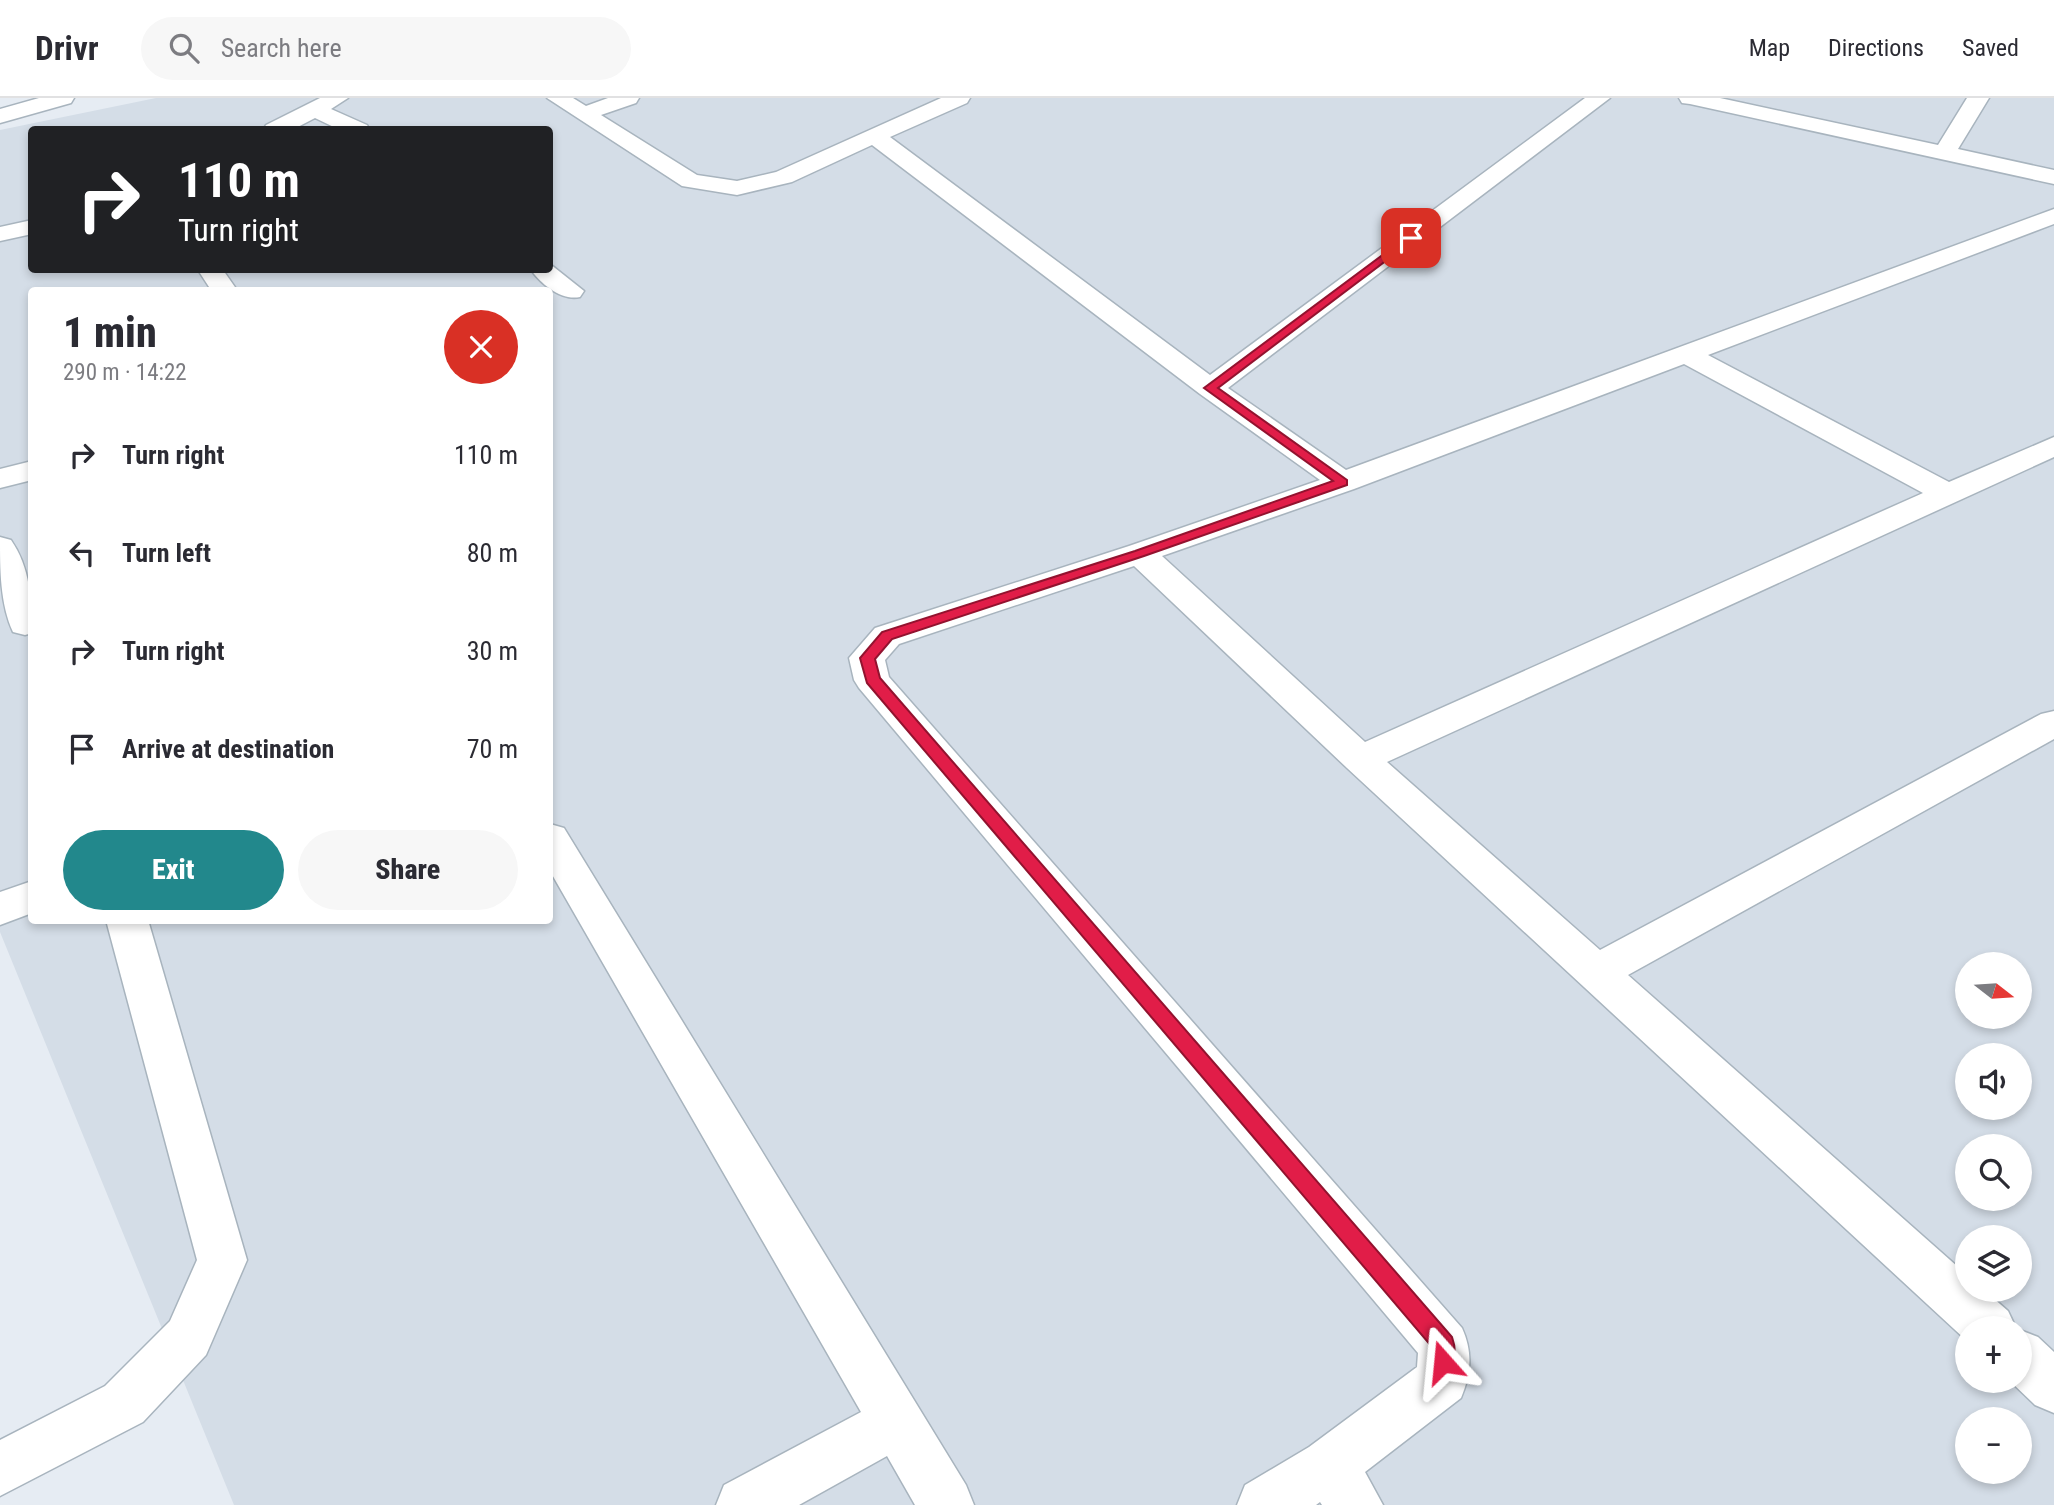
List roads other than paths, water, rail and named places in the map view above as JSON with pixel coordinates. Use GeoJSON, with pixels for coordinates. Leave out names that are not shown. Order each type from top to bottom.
{"type":"FeatureCollection","features":[{"type":"Feature","properties":{"kind":"street"},"geometry":{"type":"LineString","coordinates":[[0,116],[63,98]]}},
{"type":"Feature","properties":{"kind":"street"},"geometry":{"type":"LineString","coordinates":[[281,126],[337,98]]}},
{"type":"Feature","properties":{"kind":"street"},"geometry":{"type":"LineString","coordinates":[[558,98],[690,181],[737,188],[784,177],[959,98]]}},
{"type":"Feature","properties":{"kind":"street"},"geometry":{"type":"LineString","coordinates":[[584,114],[628,98]]}},
{"type":"Feature","properties":{"kind":"street"},"geometry":{"type":"LineString","coordinates":[[1565,98],[1594,101]]}},
{"type":"Feature","properties":{"kind":"street"},"geometry":{"type":"LineString","coordinates":[[1690,98],[2054,177]]}},
{"type":"Feature","properties":{"kind":"street"},"geometry":{"type":"LineString","coordinates":[[1944,153],[1978,98]]}},
{"type":"Feature","properties":{"kind":"street"},"geometry":{"type":"LineString","coordinates":[[1210,388],[1594,101]]}},
{"type":"Feature","properties":{"kind":"street"},"geometry":{"type":"LineString","coordinates":[[313,109],[350,126]]}},
{"type":"Feature","properties":{"kind":"street"},"geometry":{"type":"LineString","coordinates":[[874,136],[1210,388],[1343,482]]}},
{"type":"Feature","properties":{"kind":"street"},"geometry":{"type":"LineString","coordinates":[[1265,1505],[1342,1486],[1443,1380],[1444,1345],[873,680],[867,658],[887,635],[1140,553],[1343,482],[2054,216]]}},
{"type":"Feature","properties":{"kind":"street"},"geometry":{"type":"LineString","coordinates":[[0,234],[28,228]]}},
{"type":"Feature","properties":{"kind":"street"},"geometry":{"type":"LineString","coordinates":[[548,273],[571,291]]}},
{"type":"Feature","properties":{"kind":"street"},"geometry":{"type":"LineString","coordinates":[[1686,354],[1948,494]]}},
{"type":"Feature","properties":{"kind":"street"},"geometry":{"type":"LineString","coordinates":[[1360,759],[1948,494],[2044,460]]}},
{"type":"Feature","properties":{"kind":"street"},"geometry":{"type":"LineString","coordinates":[[0,478],[28,471]]}},
{"type":"Feature","properties":{"kind":"street"},"geometry":{"type":"LineString","coordinates":[[0,547],[19,626]]}},
{"type":"Feature","properties":{"kind":"street"},"geometry":{"type":"LineString","coordinates":[[1140,553],[1360,759],[1977,1316]]}},
{"type":"Feature","properties":{"kind":"street"},"geometry":{"type":"LineString","coordinates":[[1597,972],[2054,723]]}},
{"type":"Feature","properties":{"kind":"street"},"geometry":{"type":"LineString","coordinates":[[553,843],[946,1505]]}},
{"type":"Feature","properties":{"kind":"street"},"geometry":{"type":"LineString","coordinates":[[0,909],[28,898]]}},
{"type":"Feature","properties":{"kind":"street"},"geometry":{"type":"LineString","coordinates":[[0,1469],[124,1404],[188,1338],[222,1260],[128,924]]}},
{"type":"Feature","properties":{"kind":"street"},"geometry":{"type":"LineString","coordinates":[[2032,1366],[2054,1387]]}},
{"type":"Feature","properties":{"kind":"street"},"geometry":{"type":"LineString","coordinates":[[744,1505],[896,1422]]}}]}
